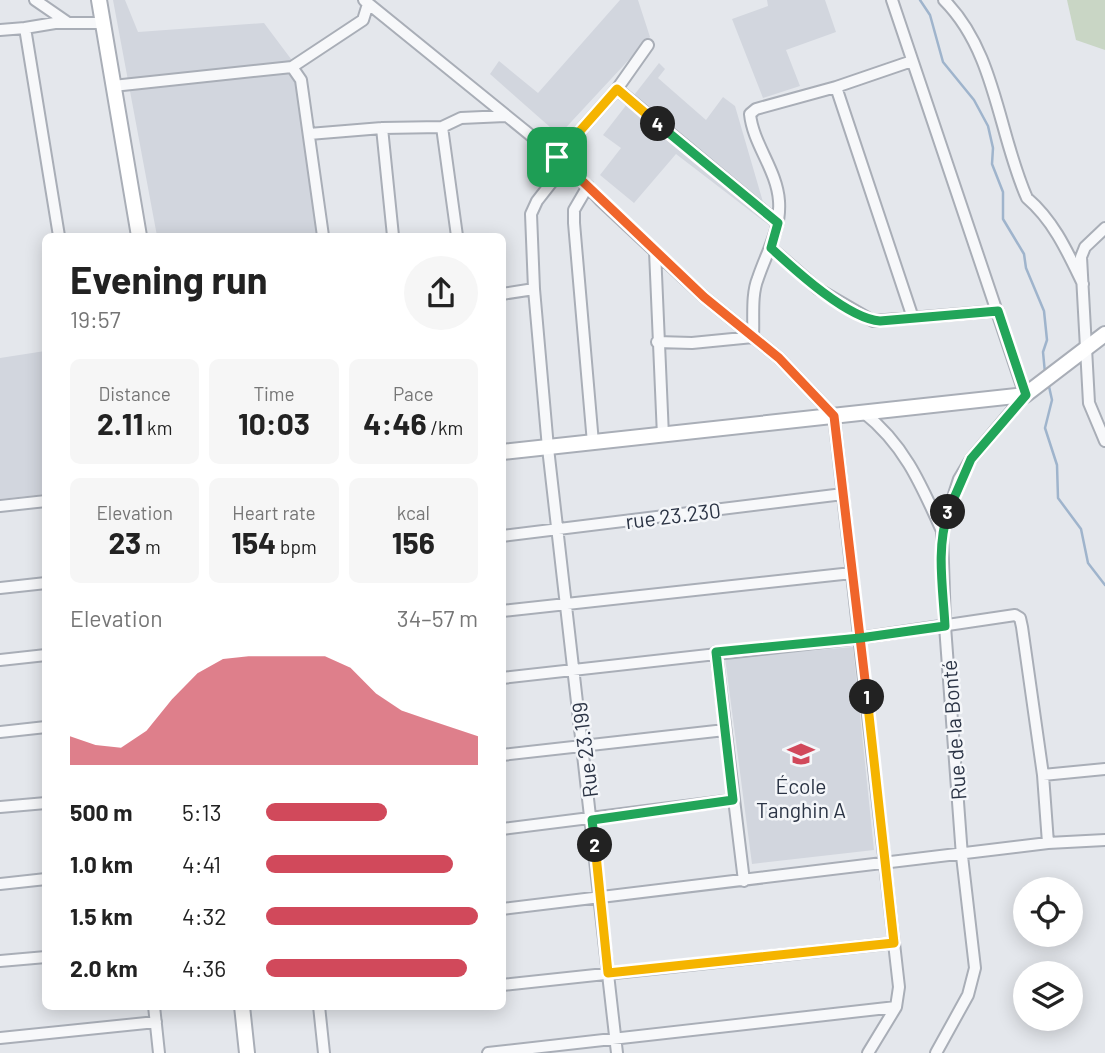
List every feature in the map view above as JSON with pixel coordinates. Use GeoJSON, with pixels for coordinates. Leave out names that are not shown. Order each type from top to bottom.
{"type":"FeatureCollection","features":[{"type":"Feature","properties":{"kind":"street"},"geometry":{"type":"LineString","coordinates":[[35,0],[67,22]]}},
{"type":"Feature","properties":{"kind":"street"},"geometry":{"type":"LineString","coordinates":[[99,0],[138,233]]}},
{"type":"Feature","properties":{"kind":"street"},"geometry":{"type":"LineString","coordinates":[[506,452],[1029,393],[998,311],[892,0]]}},
{"type":"Feature","properties":{"kind":"street"},"geometry":{"type":"LineString","coordinates":[[944,0],[957,13],[975,45],[1027,198],[1043,213],[1062,240],[1083,284]]}},
{"type":"Feature","properties":{"kind":"street"},"geometry":{"type":"LineString","coordinates":[[113,86],[292,67],[363,20],[366,2],[562,160],[655,251],[779,358],[834,416],[899,987],[897,1007],[868,1053]]}},
{"type":"Feature","properties":{"kind":"street"},"geometry":{"type":"LineString","coordinates":[[0,30],[67,22],[103,23]]}},
{"type":"Feature","properties":{"kind":"street"},"geometry":{"type":"LineString","coordinates":[[26,28],[60,233]]}},
{"type":"Feature","properties":{"kind":"street","name":"Rue 23.199"},"geometry":{"type":"LineString","coordinates":[[617,1053],[568,603],[548,448],[534,289],[531,214],[562,160],[648,45]]}},
{"type":"Feature","properties":{"kind":"street"},"geometry":{"type":"LineString","coordinates":[[753,337],[757,280],[778,223],[776,184],[750,114],[756,108],[836,88],[912,61]]}},
{"type":"Feature","properties":{"kind":"street"},"geometry":{"type":"LineString","coordinates":[[292,67],[300,80],[323,233]]}},
{"type":"Feature","properties":{"kind":"street"},"geometry":{"type":"LineString","coordinates":[[836,88],[913,318]]}},
{"type":"Feature","properties":{"kind":"street"},"geometry":{"type":"LineString","coordinates":[[617,89],[778,223]]}},
{"type":"Feature","properties":{"kind":"street"},"geometry":{"type":"LineString","coordinates":[[309,134],[382,128],[442,127],[461,118],[505,116]]}},
{"type":"Feature","properties":{"kind":"street"},"geometry":{"type":"LineString","coordinates":[[442,127],[457,233]]}},
{"type":"Feature","properties":{"kind":"street"},"geometry":{"type":"LineString","coordinates":[[382,128],[393,233]]}},
{"type":"Feature","properties":{"kind":"street"},"geometry":{"type":"LineString","coordinates":[[588,186],[574,210],[574,223],[593,443]]}},
{"type":"Feature","properties":{"kind":"street"},"geometry":{"type":"LineString","coordinates":[[1105,228],[1082,251],[1089,403],[1105,439]]}},
{"type":"Feature","properties":{"kind":"street"},"geometry":{"type":"LineString","coordinates":[[771,248],[818,289],[867,318],[880,321],[998,311]]}},
{"type":"Feature","properties":{"kind":"street"},"geometry":{"type":"LineString","coordinates":[[655,251],[663,436]]}},
{"type":"Feature","properties":{"kind":"street"},"geometry":{"type":"LineString","coordinates":[[506,293],[534,289]]}},
{"type":"Feature","properties":{"kind":"street","name":"Rue de la Bonté"},"geometry":{"type":"LineString","coordinates":[[936,1053],[974,982],[974,950],[962,856],[945,626],[942,530],[959,479],[971,459],[1029,393],[1105,334]]}},
{"type":"Feature","properties":{"kind":"street"},"geometry":{"type":"LineString","coordinates":[[657,342],[673,344],[753,337]]}},
{"type":"Feature","properties":{"kind":"street"},"geometry":{"type":"LineString","coordinates":[[863,412],[882,427],[903,451],[942,530]]}},
{"type":"Feature","properties":{"kind":"street","name":"rue 23.230"},"geometry":{"type":"LineString","coordinates":[[506,536],[843,494]]}},
{"type":"Feature","properties":{"kind":"street"},"geometry":{"type":"LineString","coordinates":[[0,506],[42,501]]}},
{"type":"Feature","properties":{"kind":"street"},"geometry":{"type":"LineString","coordinates":[[506,611],[852,573]]}},
{"type":"Feature","properties":{"kind":"street"},"geometry":{"type":"LineString","coordinates":[[0,588],[42,583]]}},
{"type":"Feature","properties":{"kind":"street"},"geometry":{"type":"LineString","coordinates":[[506,678],[860,638],[1008,614],[1020,618],[1043,775],[1048,843]]}},
{"type":"Feature","properties":{"kind":"street"},"geometry":{"type":"LineString","coordinates":[[716,652],[744,881]]}},
{"type":"Feature","properties":{"kind":"street"},"geometry":{"type":"LineString","coordinates":[[0,660],[42,655]]}},
{"type":"Feature","properties":{"kind":"street"},"geometry":{"type":"LineString","coordinates":[[0,732],[42,727]]}},
{"type":"Feature","properties":{"kind":"street"},"geometry":{"type":"LineString","coordinates":[[506,755],[725,730]]}},
{"type":"Feature","properties":{"kind":"street"},"geometry":{"type":"LineString","coordinates":[[1043,775],[1105,769]]}},
{"type":"Feature","properties":{"kind":"street"},"geometry":{"type":"LineString","coordinates":[[506,829],[592,820],[733,800]]}},
{"type":"Feature","properties":{"kind":"street"},"geometry":{"type":"LineString","coordinates":[[0,807],[42,803]]}},
{"type":"Feature","properties":{"kind":"street"},"geometry":{"type":"LineString","coordinates":[[506,909],[962,856],[1048,843],[1105,840]]}},
{"type":"Feature","properties":{"kind":"street"},"geometry":{"type":"LineString","coordinates":[[0,884],[42,879]]}},
{"type":"Feature","properties":{"kind":"street"},"geometry":{"type":"LineString","coordinates":[[506,985],[894,943]]}},
{"type":"Feature","properties":{"kind":"street"},"geometry":{"type":"LineString","coordinates":[[0,961],[42,957]]}},
{"type":"Feature","properties":{"kind":"street"},"geometry":{"type":"LineString","coordinates":[[488,1053],[897,1007]]}},
{"type":"Feature","properties":{"kind":"street"},"geometry":{"type":"LineString","coordinates":[[154,1010],[159,1053]]}},
{"type":"Feature","properties":{"kind":"street"},"geometry":{"type":"LineString","coordinates":[[242,1010],[247,1053]]}},
{"type":"Feature","properties":{"kind":"street"},"geometry":{"type":"LineString","coordinates":[[319,1010],[324,1053]]}},
{"type":"Feature","properties":{"kind":"street"},"geometry":{"type":"LineString","coordinates":[[0,1038],[156,1022]]}},
{"type":"Feature","properties":{"kind":"shaded area"},"geometry":{"type":"Polygon","coordinates":[[[113,0],[125,0],[138,32],[264,23],[294,63],[317,233],[156,233],[113,0]]]}},
{"type":"Feature","properties":{"kind":"shaded area"},"geometry":{"type":"Polygon","coordinates":[[[620,0],[638,0],[650,37],[559,135],[490,74],[499,61],[538,93],[620,0]]]}},
{"type":"Feature","properties":{"kind":"shaded area"},"geometry":{"type":"Polygon","coordinates":[[[767,0],[825,0],[836,32],[786,50],[800,86],[763,98],[732,19],[768,6],[767,0]]]}},
{"type":"Feature","properties":{"kind":"shaded area"},"geometry":{"type":"Polygon","coordinates":[[[659,63],[665,69],[658,78],[706,120],[723,97],[735,106],[770,226],[676,154],[634,203],[600,175],[621,148],[603,135],[659,63]]]}},
{"type":"Feature","properties":{"kind":"shaded area"},"geometry":{"type":"Polygon","coordinates":[[[42,351],[42,494],[0,499],[0,358],[42,351]]]}},
{"type":"Feature","properties":{"kind":"shaded area","name":"École Tanghin A"},"geometry":{"type":"Polygon","coordinates":[[[853,647],[874,850],[752,864],[725,658],[853,647]]]}},
{"type":"Feature","properties":{"kind":"green space"},"geometry":{"type":"Polygon","coordinates":[[[1067,0],[1105,0],[1105,50],[1076,40],[1067,0]]]}},
{"type":"Feature","properties":{"kind":"waterway"},"geometry":{"type":"LineString","coordinates":[[920,0],[930,15],[943,62],[974,100],[988,126],[993,148],[992,164],[1003,192],[1003,219],[1024,254],[1026,268],[1044,311],[1047,340],[1043,352],[1045,373]]}},
{"type":"Feature","properties":{"kind":"waterway"},"geometry":{"type":"LineString","coordinates":[[1048,382],[1052,400],[1045,428],[1057,465],[1058,498],[1081,529],[1088,563],[1105,585]]}},
{"type":"Feature","properties":{"kind":"place","name":"École Tanghin A"},"geometry":{"type":"Point","coordinates":[801,754]}},
{"type":"Feature","properties":{"kind":"route"},"geometry":{"type":"LineString","coordinates":[[557,157],[617,89],[778,223],[771,248],[818,289],[873,321],[998,311],[1026,395],[971,459],[959,479],[948,509],[942,530],[941,556],[945,626],[860,638],[716,652],[733,800],[592,820],[608,973],[894,943],[886,863],[860,638],[852,573],[834,416],[779,358],[704,297],[557,157]]}}]}
